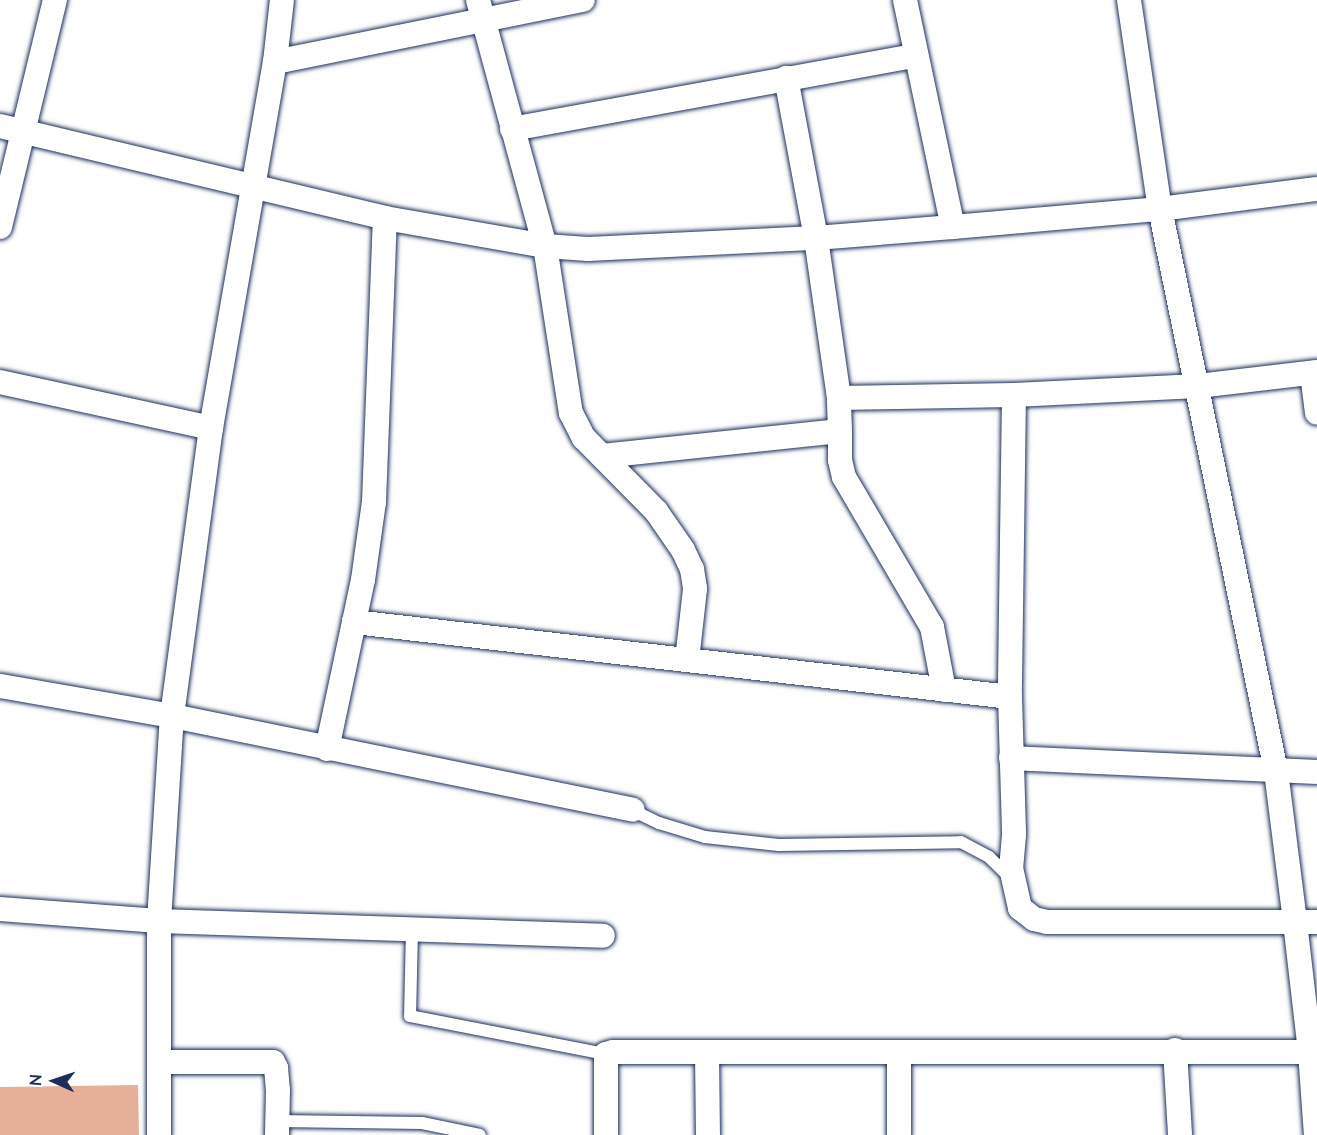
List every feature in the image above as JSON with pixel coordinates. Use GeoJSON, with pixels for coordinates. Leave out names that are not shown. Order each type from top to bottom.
{"type":"FeatureCollection","features":[{"type":"Feature","properties":{"kind":"street"},"geometry":{"type":"LineString","coordinates":[[0,227],[11,128],[55,0]]}},
{"type":"Feature","properties":{"kind":"street"},"geometry":{"type":"LineString","coordinates":[[159,1135],[148,1090],[160,1062],[159,921],[171,716],[211,428],[275,62],[282,0]]}},
{"type":"Feature","properties":{"kind":"street"},"geometry":{"type":"LineString","coordinates":[[275,62],[481,11],[583,0]]}},
{"type":"Feature","properties":{"kind":"street"},"geometry":{"type":"LineString","coordinates":[[905,0],[952,227]]}},
{"type":"Feature","properties":{"kind":"street"},"geometry":{"type":"LineString","coordinates":[[1129,0],[1160,209],[1306,922],[1314,1052],[1316,1135]]}},
{"type":"Feature","properties":{"kind":"street"},"geometry":{"type":"LineString","coordinates":[[481,11],[545,246],[571,413],[584,438],[656,511],[683,550],[692,569],[694,589],[687,660]]}},
{"type":"Feature","properties":{"kind":"street"},"geometry":{"type":"LineString","coordinates":[[512,129],[915,56]]}},
{"type":"Feature","properties":{"kind":"street"},"geometry":{"type":"LineString","coordinates":[[786,78],[816,238],[839,398],[840,460],[844,477],[932,627],[944,690]]}},
{"type":"Feature","properties":{"kind":"street"},"geometry":{"type":"LineString","coordinates":[[11,128],[385,218],[545,246],[598,249],[816,238],[952,227],[1160,209],[1317,189]]}},
{"type":"Feature","properties":{"kind":"street"},"geometry":{"type":"LineString","coordinates":[[327,749],[354,622],[375,502],[385,218]]}},
{"type":"Feature","properties":{"kind":"street"},"geometry":{"type":"LineString","coordinates":[[839,398],[1014,395],[1198,386],[1315,372],[1317,413]]}},
{"type":"Feature","properties":{"kind":"street"},"geometry":{"type":"LineString","coordinates":[[0,382],[211,428]]}},
{"type":"Feature","properties":{"kind":"street"},"geometry":{"type":"LineString","coordinates":[[1014,395],[1010,697],[1014,835],[1011,868],[1020,908],[1034,919],[1047,922],[1306,922]]}},
{"type":"Feature","properties":{"kind":"street"},"geometry":{"type":"LineString","coordinates":[[602,456],[840,431]]}},
{"type":"Feature","properties":{"kind":"street"},"geometry":{"type":"LineString","coordinates":[[354,622],[1010,697]]}},
{"type":"Feature","properties":{"kind":"street"},"geometry":{"type":"LineString","coordinates":[[0,686],[171,716],[632,810]]}},
{"type":"Feature","properties":{"kind":"street"},"geometry":{"type":"LineString","coordinates":[[1011,758],[1317,772]]}},
{"type":"Feature","properties":{"kind":"street"},"geometry":{"type":"LineString","coordinates":[[0,909],[159,921],[603,936]]}},
{"type":"Feature","properties":{"kind":"street"},"geometry":{"type":"LineString","coordinates":[[606,1135],[606,1054],[1175,1050],[1314,1052]]}},
{"type":"Feature","properties":{"kind":"street"},"geometry":{"type":"LineString","coordinates":[[1175,1050],[1180,1135]]}},
{"type":"Feature","properties":{"kind":"street"},"geometry":{"type":"LineString","coordinates":[[898,1135],[899,1053]]}},
{"type":"Feature","properties":{"kind":"street"},"geometry":{"type":"LineString","coordinates":[[707,1054],[708,1135]]}},
{"type":"Feature","properties":{"kind":"street"},"geometry":{"type":"LineString","coordinates":[[160,1062],[273,1062],[276,1068],[277,1128]]}},
{"type":"Feature","properties":{"kind":"lane"},"geometry":{"type":"LineString","coordinates":[[632,810],[659,823],[705,837],[779,845],[961,842],[989,857],[1014,880]]}},
{"type":"Feature","properties":{"kind":"lane"},"geometry":{"type":"LineString","coordinates":[[411,930],[410,1016],[606,1054]]}},
{"type":"Feature","properties":{"kind":"lane"},"geometry":{"type":"LineString","coordinates":[[277,1128],[422,1123],[480,1135]]}},
{"type":"Feature","properties":{"kind":"building"},"geometry":{"type":"Polygon","coordinates":[[[138,1085],[139,1135],[0,1135],[0,1087],[138,1085]]]}}]}
